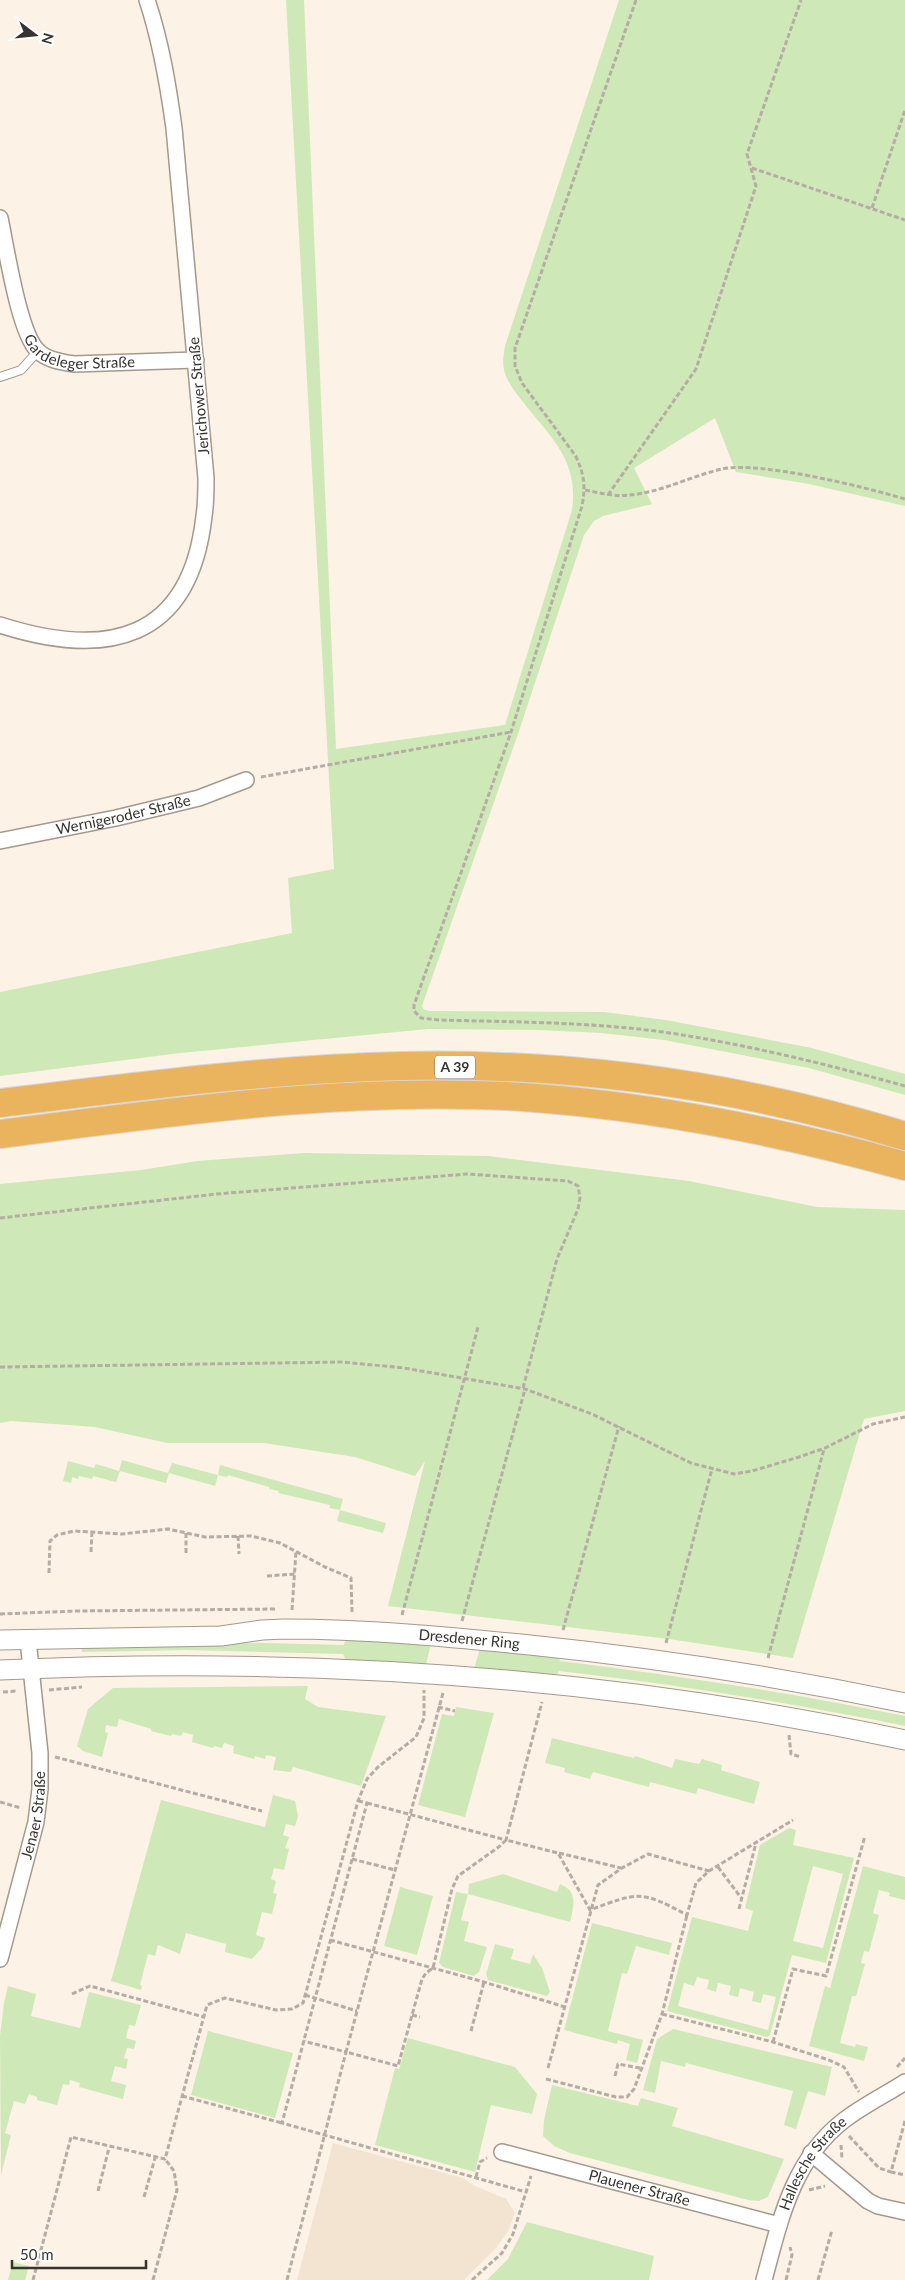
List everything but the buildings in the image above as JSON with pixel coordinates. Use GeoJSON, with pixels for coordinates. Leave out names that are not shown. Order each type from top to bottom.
{"type":"FeatureCollection","features":[{"type":"Feature","properties":{"kind":"highway","name":"A 39"},"geometry":{"type":"LineString","coordinates":[[0,1103],[249,1074],[403,1066],[522,1068],[638,1077],[745,1095],[849,1119],[905,1136]]}},
{"type":"Feature","properties":{"kind":"highway","name":"A 39"},"geometry":{"type":"LineString","coordinates":[[0,1134],[254,1103],[405,1096],[520,1097],[633,1108],[740,1125],[845,1149],[905,1166]]}},
{"type":"Feature","properties":{"kind":"street","name":"Jerichower Straße"},"geometry":{"type":"LineString","coordinates":[[0,625],[22,632],[61,640],[91,642],[120,638],[144,629],[165,612],[180,591],[192,569],[204,516],[206,478],[173,120],[162,50],[148,0]]}},
{"type":"Feature","properties":{"kind":"street","name":"Gardeleger Straße"},"geometry":{"type":"LineString","coordinates":[[0,218],[21,312],[28,334],[38,351],[55,360],[74,364],[196,360]]}},
{"type":"Feature","properties":{"kind":"street","name":"Wernigeroder Straße"},"geometry":{"type":"LineString","coordinates":[[0,841],[116,818],[199,798],[246,780]]}},
{"type":"Feature","properties":{"kind":"street","name":"Dresdener Ring"},"geometry":{"type":"LineString","coordinates":[[0,1640],[221,1636],[284,1629],[460,1629],[685,1663],[905,1703]]}},
{"type":"Feature","properties":{"kind":"street"},"geometry":{"type":"LineString","coordinates":[[28,1640],[30,1668]]}},
{"type":"Feature","properties":{"kind":"street"},"geometry":{"type":"LineString","coordinates":[[0,1670],[124,1665],[236,1665],[449,1674],[583,1687],[684,1700],[905,1740]]}},
{"type":"Feature","properties":{"kind":"street","name":"Jenaer Straße"},"geometry":{"type":"LineString","coordinates":[[0,1960],[4,1930],[36,1822],[40,1789],[40,1753],[30,1668]]}},
{"type":"Feature","properties":{"kind":"street","name":"Hallesche Straße"},"geometry":{"type":"LineString","coordinates":[[764,2280],[779,2225],[792,2188],[810,2153],[844,2120],[905,2082]]}},
{"type":"Feature","properties":{"kind":"street","name":"Plauener Straße"},"geometry":{"type":"LineString","coordinates":[[502,2152],[779,2225]]}},
{"type":"Feature","properties":{"kind":"street"},"geometry":{"type":"LineString","coordinates":[[810,2153],[868,2200],[878,2206],[905,2212]]}},
{"type":"Feature","properties":{"kind":"lane"},"geometry":{"type":"LineString","coordinates":[[0,377],[21,370],[38,351]]}},
{"type":"Feature","properties":{"kind":"path"},"geometry":{"type":"LineString","coordinates":[[636,0],[516,348],[515,366],[522,383],[575,455],[584,477],[585,490],[582,506],[511,732],[414,1006],[417,1016],[439,1020],[594,1025],[664,1032],[810,1061],[905,1086]]}},
{"type":"Feature","properties":{"kind":"path"},"geometry":{"type":"LineString","coordinates":[[608,495],[696,369],[756,186],[747,154],[801,0]]}},
{"type":"Feature","properties":{"kind":"path"},"geometry":{"type":"LineString","coordinates":[[872,208],[905,110]]}},
{"type":"Feature","properties":{"kind":"path"},"geometry":{"type":"LineString","coordinates":[[751,168],[905,220]]}},
{"type":"Feature","properties":{"kind":"path"},"geometry":{"type":"LineString","coordinates":[[585,490],[608,495],[628,495],[648,492],[723,469],[742,468],[802,476],[905,499]]}},
{"type":"Feature","properties":{"kind":"path"},"geometry":{"type":"LineString","coordinates":[[246,780],[511,732]]}},
{"type":"Feature","properties":{"kind":"path"},"geometry":{"type":"LineString","coordinates":[[0,1218],[217,1194],[466,1174],[568,1182],[578,1186],[580,1198],[557,1259],[460,1629]]}},
{"type":"Feature","properties":{"kind":"path"},"geometry":{"type":"LineString","coordinates":[[402,1615],[478,1327]]}},
{"type":"Feature","properties":{"kind":"path"},"geometry":{"type":"LineString","coordinates":[[0,1367],[343,1362],[404,1368],[465,1377],[524,1389],[619,1426],[691,1462],[734,1474],[743,1473],[825,1448],[874,1424],[905,1417]]}},
{"type":"Feature","properties":{"kind":"path"},"geometry":{"type":"LineString","coordinates":[[563,1630],[619,1426]]}},
{"type":"Feature","properties":{"kind":"path"},"geometry":{"type":"LineString","coordinates":[[768,1658],[825,1448]]}},
{"type":"Feature","properties":{"kind":"path"},"geometry":{"type":"LineString","coordinates":[[666,1644],[712,1469]]}},
{"type":"Feature","properties":{"kind":"path"},"geometry":{"type":"LineString","coordinates":[[49,1573],[50,1541],[57,1535],[74,1531],[122,1534],[168,1528],[205,1537],[238,1536],[264,1538],[352,1578],[352,1612]]}},
{"type":"Feature","properties":{"kind":"path"},"geometry":{"type":"LineString","coordinates":[[91,1552],[92,1532]]}},
{"type":"Feature","properties":{"kind":"path"},"geometry":{"type":"LineString","coordinates":[[186,1533],[186,1553]]}},
{"type":"Feature","properties":{"kind":"path"},"geometry":{"type":"LineString","coordinates":[[238,1536],[239,1554]]}},
{"type":"Feature","properties":{"kind":"path"},"geometry":{"type":"LineString","coordinates":[[292,1610],[296,1551]]}},
{"type":"Feature","properties":{"kind":"path"},"geometry":{"type":"LineString","coordinates":[[267,1576],[294,1574]]}},
{"type":"Feature","properties":{"kind":"path"},"geometry":{"type":"LineString","coordinates":[[0,1614],[76,1611],[302,1610]]}},
{"type":"Feature","properties":{"kind":"path"},"geometry":{"type":"LineString","coordinates":[[344,1612],[360,1612]]}},
{"type":"Feature","properties":{"kind":"path"},"geometry":{"type":"LineString","coordinates":[[392,1614],[411,1616]]}},
{"type":"Feature","properties":{"kind":"path"},"geometry":{"type":"LineString","coordinates":[[454,1619],[460,1629]]}},
{"type":"Feature","properties":{"kind":"path"},"geometry":{"type":"LineString","coordinates":[[288,2280],[409,1814],[438,1707],[449,1674]]}},
{"type":"Feature","properties":{"kind":"path"},"geometry":{"type":"LineString","coordinates":[[165,2159],[207,2005],[225,1998],[276,2010],[292,2009],[303,2003],[358,1800],[367,1779],[378,1766],[416,1737],[424,1718],[424,1684]]}},
{"type":"Feature","properties":{"kind":"path"},"geometry":{"type":"LineString","coordinates":[[303,2041],[398,2066],[422,1979],[433,1968],[452,1889],[458,1876],[506,1840],[542,1702]]}},
{"type":"Feature","properties":{"kind":"path"},"geometry":{"type":"LineString","coordinates":[[438,1707],[455,1711]]}},
{"type":"Feature","properties":{"kind":"path"},"geometry":{"type":"LineString","coordinates":[[789,1734],[790,1754],[801,1757]]}},
{"type":"Feature","properties":{"kind":"path"},"geometry":{"type":"LineString","coordinates":[[40,1753],[262,1811]]}},
{"type":"Feature","properties":{"kind":"path"},"geometry":{"type":"LineString","coordinates":[[358,1800],[506,1840],[622,1868]]}},
{"type":"Feature","properties":{"kind":"path"},"geometry":{"type":"LineString","coordinates":[[0,1802],[24,1808]]}},
{"type":"Feature","properties":{"kind":"path"},"geometry":{"type":"LineString","coordinates":[[282,2123],[367,1803]]}},
{"type":"Feature","properties":{"kind":"path"},"geometry":{"type":"LineString","coordinates":[[546,2079],[616,2097],[627,2097],[634,2089],[640,2068],[662,2014],[696,1883],[709,1871],[793,1820]]}},
{"type":"Feature","properties":{"kind":"path"},"geometry":{"type":"LineString","coordinates":[[773,2042],[793,1969],[826,1976],[865,1836]]}},
{"type":"Feature","properties":{"kind":"path"},"geometry":{"type":"LineString","coordinates":[[740,1910],[756,1842]]}},
{"type":"Feature","properties":{"kind":"path"},"geometry":{"type":"LineString","coordinates":[[558,1853],[590,1910]]}},
{"type":"Feature","properties":{"kind":"path"},"geometry":{"type":"LineString","coordinates":[[548,2068],[598,1884],[648,1854],[709,1871]]}},
{"type":"Feature","properties":{"kind":"path"},"geometry":{"type":"LineString","coordinates":[[352,1859],[395,1870]]}},
{"type":"Feature","properties":{"kind":"path"},"geometry":{"type":"LineString","coordinates":[[718,1866],[742,1899]]}},
{"type":"Feature","properties":{"kind":"path"},"geometry":{"type":"LineString","coordinates":[[590,1910],[622,1898],[637,1896],[656,1900],[688,1915]]}},
{"type":"Feature","properties":{"kind":"path"},"geometry":{"type":"LineString","coordinates":[[330,1940],[484,1982],[565,2007]]}},
{"type":"Feature","properties":{"kind":"path"},"geometry":{"type":"LineString","coordinates":[[471,2031],[484,1982]]}},
{"type":"Feature","properties":{"kind":"path"},"geometry":{"type":"LineString","coordinates":[[72,1994],[90,1986],[204,2017]]}},
{"type":"Feature","properties":{"kind":"path"},"geometry":{"type":"LineString","coordinates":[[305,1995],[357,2011]]}},
{"type":"Feature","properties":{"kind":"path"},"geometry":{"type":"LineString","coordinates":[[662,2014],[773,2042],[844,2067],[866,2106]]}},
{"type":"Feature","properties":{"kind":"path"},"geometry":{"type":"LineString","coordinates":[[412,2015],[420,2017]]}},
{"type":"Feature","properties":{"kind":"path"},"geometry":{"type":"LineString","coordinates":[[615,2076],[618,2064],[640,2068]]}},
{"type":"Feature","properties":{"kind":"path"},"geometry":{"type":"LineString","coordinates":[[182,2096],[526,2192]]}},
{"type":"Feature","properties":{"kind":"path"},"geometry":{"type":"LineString","coordinates":[[891,2172],[905,2121]]}},
{"type":"Feature","properties":{"kind":"path"},"geometry":{"type":"LineString","coordinates":[[843,2160],[840,2147],[843,2138],[852,2131]]}},
{"type":"Feature","properties":{"kind":"path"},"geometry":{"type":"LineString","coordinates":[[847,2134],[879,2168],[905,2175]]}},
{"type":"Feature","properties":{"kind":"path"},"geometry":{"type":"LineString","coordinates":[[33,2280],[71,2137],[109,2148],[165,2159],[174,2171],[177,2190],[153,2280]]}},
{"type":"Feature","properties":{"kind":"path"},"geometry":{"type":"LineString","coordinates":[[98,2190],[109,2148]]}},
{"type":"Feature","properties":{"kind":"path"},"geometry":{"type":"LineString","coordinates":[[476,2177],[480,2162],[502,2152]]}},
{"type":"Feature","properties":{"kind":"path"},"geometry":{"type":"LineString","coordinates":[[144,2197],[155,2158]]}},
{"type":"Feature","properties":{"kind":"path"},"geometry":{"type":"LineString","coordinates":[[472,2280],[502,2253],[513,2234],[526,2201],[526,2192],[535,2161]]}},
{"type":"Feature","properties":{"kind":"path"},"geometry":{"type":"LineString","coordinates":[[805,2194],[811,2188],[828,2186]]}},
{"type":"Feature","properties":{"kind":"path"},"geometry":{"type":"LineString","coordinates":[[818,2280],[832,2230]]}},
{"type":"Feature","properties":{"kind":"path"},"geometry":{"type":"LineString","coordinates":[[786,2280],[792,2255],[790,2245]]}},
{"type":"Feature","properties":{"kind":"shaded area"},"geometry":{"type":"Polygon","coordinates":[[[333,2143],[463,2178],[475,2186],[506,2199],[515,2213],[508,2232],[496,2248],[464,2280],[297,2280],[333,2143]]]}},
{"type":"Feature","properties":{"kind":"green space"},"geometry":{"type":"Polygon","coordinates":[[[286,0],[304,0],[336,749],[505,725],[572,510],[573,492],[567,463],[561,451],[511,386],[505,373],[503,358],[505,346],[619,0],[905,0],[905,506],[809,484],[736,472],[715,418],[634,468],[652,504],[603,516],[594,521],[584,535],[518,734],[422,1006],[423,1009],[429,1011],[604,1012],[666,1020],[812,1048],[905,1074],[905,1095],[809,1068],[664,1040],[602,1033],[538,1030],[428,1029],[180,1053],[0,1076],[0,992],[292,933],[288,878],[334,869],[286,0]]]}},
{"type":"Feature","properties":{"kind":"green space"},"geometry":{"type":"Polygon","coordinates":[[[304,1153],[489,1156],[689,1181],[817,1207],[905,1210],[905,1411],[864,1419],[793,1658],[669,1639],[388,1606],[425,1461],[415,1476],[355,1457],[264,1443],[167,1443],[95,1427],[11,1421],[0,1423],[0,1184],[141,1170],[198,1161],[304,1153]]]}},
{"type":"Feature","properties":{"kind":"green space"},"geometry":{"type":"Polygon","coordinates":[[[122,1460],[168,1473],[172,1463],[218,1475],[215,1486],[169,1473],[166,1483],[120,1471],[116,1482],[93,1476],[92,1479],[79,1476],[78,1479],[72,1477],[71,1483],[63,1481],[68,1461],[94,1468],[96,1464],[119,1471],[122,1460]]]}},
{"type":"Feature","properties":{"kind":"green space"},"geometry":{"type":"Polygon","coordinates":[[[220,1465],[343,1499],[340,1510],[330,1508],[330,1505],[278,1493],[279,1491],[269,1489],[269,1487],[228,1475],[227,1477],[218,1475],[220,1465]]]}},
{"type":"Feature","properties":{"kind":"green space"},"geometry":{"type":"Polygon","coordinates":[[[340,1510],[386,1523],[383,1533],[337,1521],[340,1510]]]}},
{"type":"Feature","properties":{"kind":"green space"},"geometry":{"type":"Polygon","coordinates":[[[346,1636],[432,1640],[425,1668],[348,1664],[343,1654],[187,1650],[82,1652],[82,1642],[175,1641],[344,1645],[346,1636]]]}},
{"type":"Feature","properties":{"kind":"green space"},"geometry":{"type":"Polygon","coordinates":[[[481,1645],[556,1653],[560,1661],[733,1685],[905,1716],[905,1726],[732,1695],[602,1676],[559,1671],[554,1680],[473,1672],[481,1645]]]}},
{"type":"Feature","properties":{"kind":"green space"},"geometry":{"type":"Polygon","coordinates":[[[308,1686],[305,1699],[318,1707],[386,1716],[361,1786],[293,1767],[291,1772],[273,1770],[276,1757],[266,1755],[265,1759],[255,1756],[254,1759],[233,1753],[234,1746],[224,1743],[222,1748],[214,1746],[213,1748],[192,1742],[193,1735],[183,1732],[181,1736],[172,1734],[171,1736],[119,1719],[117,1727],[106,1725],[105,1732],[108,1733],[102,1757],[83,1751],[77,1746],[88,1709],[113,1688],[308,1686]]]}},
{"type":"Feature","properties":{"kind":"green space"},"geometry":{"type":"Polygon","coordinates":[[[456,1707],[494,1713],[465,1817],[418,1805],[442,1714],[454,1716],[456,1707]]]}},
{"type":"Feature","properties":{"kind":"green space"},"geometry":{"type":"Polygon","coordinates":[[[552,1738],[634,1758],[635,1756],[672,1768],[675,1759],[699,1764],[702,1759],[722,1765],[721,1770],[760,1782],[754,1804],[698,1788],[696,1794],[650,1782],[649,1787],[593,1772],[590,1779],[564,1772],[565,1768],[545,1763],[552,1738]]]}},
{"type":"Feature","properties":{"kind":"green space"},"geometry":{"type":"Polygon","coordinates":[[[273,1795],[295,1801],[298,1816],[295,1826],[286,1824],[283,1835],[289,1837],[285,1848],[289,1849],[284,1870],[274,1868],[271,1879],[276,1881],[273,1893],[277,1894],[272,1914],[262,1912],[256,1935],[265,1938],[262,1948],[252,1959],[225,1952],[226,1944],[186,1933],[180,1954],[158,1945],[155,1956],[148,1954],[140,1985],[142,1986],[141,1990],[111,1981],[161,1800],[265,1827],[273,1795]]]}},
{"type":"Feature","properties":{"kind":"green space"},"geometry":{"type":"Polygon","coordinates":[[[789,1828],[796,1830],[793,1845],[854,1858],[826,1963],[792,1955],[770,2035],[767,2037],[667,2011],[692,1917],[748,1931],[753,1911],[745,1908],[760,1845],[789,1828]],[[813,1866],[793,1941],[823,1948],[843,1874],[813,1866]],[[697,1977],[694,1986],[684,1983],[678,2006],[768,2030],[776,1997],[763,1994],[761,2003],[752,2001],[754,1992],[740,1988],[738,1997],[729,1995],[731,1986],[718,1983],[716,1992],[707,1989],[709,1980],[697,1977]]]}},
{"type":"Feature","properties":{"kind":"green space"},"geometry":{"type":"Polygon","coordinates":[[[863,1866],[905,1877],[905,1900],[889,1896],[890,1893],[879,1890],[873,1913],[879,1915],[869,1952],[864,1951],[861,1963],[865,1964],[856,1996],[852,1996],[840,2043],[855,2047],[856,2044],[868,2047],[864,2061],[809,2046],[825,1986],[830,1988],[863,1866]]]}},
{"type":"Feature","properties":{"kind":"green space"},"geometry":{"type":"Polygon","coordinates":[[[503,1874],[557,1892],[560,1884],[566,1887],[572,1895],[573,1910],[570,1922],[468,1894],[469,1884],[503,1874]]]}},
{"type":"Feature","properties":{"kind":"green space"},"geometry":{"type":"Polygon","coordinates":[[[400,1887],[433,1896],[417,1955],[384,1946],[400,1887]]]}},
{"type":"Feature","properties":{"kind":"green space"},"geometry":{"type":"Polygon","coordinates":[[[456,1892],[468,1894],[461,1920],[469,1922],[464,1941],[487,1947],[479,1972],[474,1976],[443,1967],[439,1963],[456,1892]]]}},
{"type":"Feature","properties":{"kind":"green space"},"geometry":{"type":"Polygon","coordinates":[[[592,1923],[672,1943],[669,1955],[636,1946],[627,1974],[622,1973],[608,2031],[643,2040],[637,2063],[626,2060],[630,2044],[618,2040],[617,2044],[564,2030],[592,1923]]]}},
{"type":"Feature","properties":{"kind":"green space"},"geometry":{"type":"Polygon","coordinates":[[[495,1944],[514,1949],[511,1959],[530,1964],[533,1954],[542,1968],[550,1992],[547,1996],[488,1980],[486,1974],[495,1944]]]}},
{"type":"Feature","properties":{"kind":"green space"},"geometry":{"type":"Polygon","coordinates":[[[8,1986],[36,1994],[31,2016],[80,2028],[89,1992],[141,2005],[135,2026],[129,2025],[126,2038],[136,2041],[134,2049],[127,2048],[124,2058],[128,2059],[126,2069],[115,2066],[111,2081],[126,2085],[123,2099],[79,2087],[80,2083],[70,2080],[69,2085],[63,2084],[57,2105],[37,2100],[37,2097],[29,2094],[25,2104],[14,2101],[5,2133],[11,2135],[1,2175],[0,2036],[8,1986]]]}},
{"type":"Feature","properties":{"kind":"green space"},"geometry":{"type":"Polygon","coordinates":[[[673,2029],[832,2067],[825,2096],[808,2091],[796,2129],[784,2125],[793,2091],[686,2063],[685,2067],[661,2061],[655,2093],[643,2090],[657,2039],[673,2029]]]}},
{"type":"Feature","properties":{"kind":"green space"},"geometry":{"type":"Polygon","coordinates":[[[208,2031],[293,2053],[275,2118],[191,2095],[208,2031]]]}},
{"type":"Feature","properties":{"kind":"green space"},"geometry":{"type":"Polygon","coordinates":[[[408,2038],[515,2067],[537,2094],[532,2114],[491,2105],[475,2172],[375,2145],[395,2068],[399,2069],[408,2038]]]}},
{"type":"Feature","properties":{"kind":"green space"},"geometry":{"type":"Polygon","coordinates":[[[552,2085],[638,2106],[641,2098],[678,2108],[672,2126],[784,2159],[768,2197],[759,2201],[748,2200],[570,2153],[554,2146],[543,2136],[544,2120],[552,2085]]]}},
{"type":"Feature","properties":{"kind":"green space"},"geometry":{"type":"Polygon","coordinates":[[[527,2222],[654,2256],[649,2280],[487,2280],[508,2259],[527,2222]]]}},
{"type":"Feature","properties":{"kind":"green space"},"geometry":{"type":"Polygon","coordinates":[[[13,2262],[29,2266],[25,2280],[8,2280],[13,2262]]]}}]}
